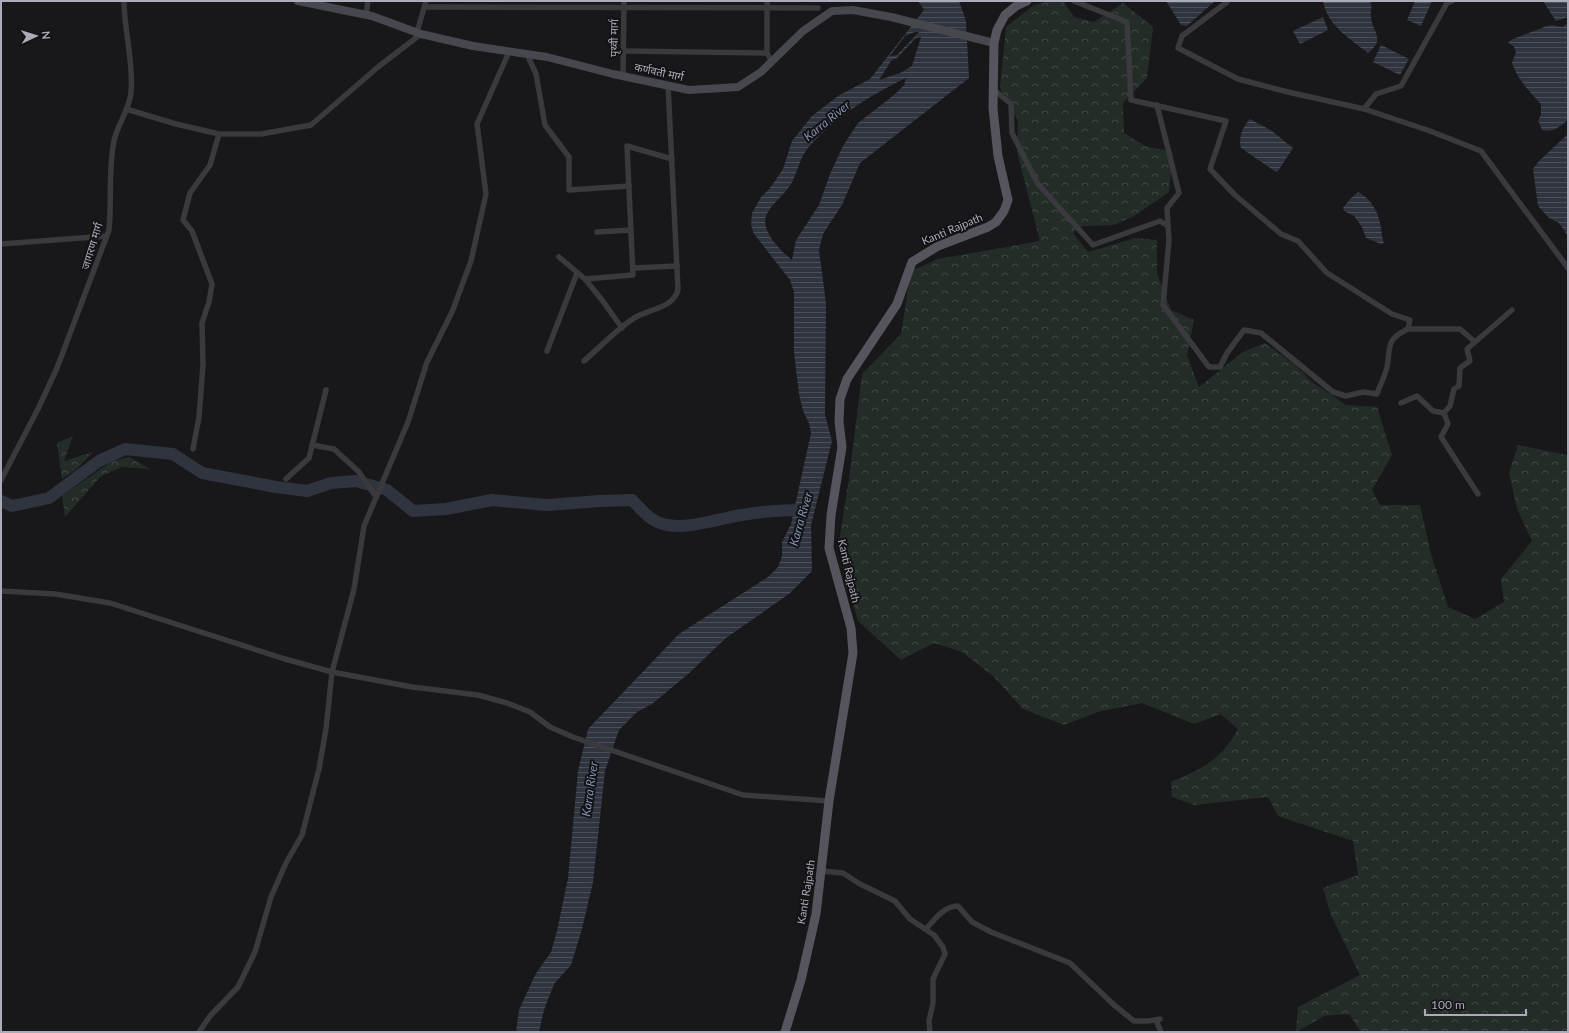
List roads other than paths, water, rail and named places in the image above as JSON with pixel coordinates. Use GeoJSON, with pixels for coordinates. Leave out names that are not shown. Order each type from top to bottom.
{"type":"FeatureCollection","features":[{"type":"Feature","properties":{"kind":"main road","name":"कर्णवती मार्ग"},"geometry":{"type":"LineString","coordinates":[[298,1],[366,15],[419,33],[509,52],[547,57],[623,76],[689,90],[738,87],[761,72],[803,31],[832,11],[853,10],[891,17],[994,43]]}},
{"type":"Feature","properties":{"kind":"main road","name":"Kanti Rajpath"},"geometry":{"type":"LineString","coordinates":[[785,1032],[801,980],[816,914],[829,801],[853,653],[851,628],[829,548],[830,521],[842,446],[839,422],[840,399],[847,379],[897,304],[912,262],[938,246],[988,227],[996,222],[1004,211],[1008,200],[998,156],[992,87],[994,43],[997,30],[1005,15],[1016,6],[1027,1]]}},
{"type":"Feature","properties":{"kind":"street","name":"जागरण मार्ग"},"geometry":{"type":"LineString","coordinates":[[1,480],[39,407],[57,368],[107,236],[111,211],[110,166],[114,140],[131,94],[132,80],[124,22],[124,1]]}},
{"type":"Feature","properties":{"kind":"street"},"geometry":{"type":"LineString","coordinates":[[366,15],[368,1]]}},
{"type":"Feature","properties":{"kind":"street"},"geometry":{"type":"LineString","coordinates":[[767,1],[766,53],[772,62]]}},
{"type":"Feature","properties":{"kind":"street"},"geometry":{"type":"LineString","coordinates":[[1074,1],[1126,22],[1131,100],[1226,121],[1210,169],[1235,195],[1281,234],[1298,240],[1327,273],[1392,314],[1410,320],[1408,329]]}},
{"type":"Feature","properties":{"kind":"street"},"geometry":{"type":"LineString","coordinates":[[1364,109],[1376,94],[1401,86],[1447,3],[1452,1]]}},
{"type":"Feature","properties":{"kind":"street"},"geometry":{"type":"LineString","coordinates":[[1227,2],[1182,36],[1178,48],[1238,79],[1364,109],[1430,130],[1481,151],[1568,268]]}},
{"type":"Feature","properties":{"kind":"street"},"geometry":{"type":"LineString","coordinates":[[126,108],[176,124],[219,134],[261,134],[311,125],[419,33],[425,4],[624,4],[818,8]]}},
{"type":"Feature","properties":{"kind":"street","name":"पृथ्वी मार्ग"},"geometry":{"type":"LineString","coordinates":[[623,76],[624,4]]}},
{"type":"Feature","properties":{"kind":"street"},"geometry":{"type":"LineString","coordinates":[[624,51],[766,53]]}},
{"type":"Feature","properties":{"kind":"street"},"geometry":{"type":"LineString","coordinates":[[199,1032],[210,1016],[238,987],[255,952],[271,897],[286,863],[302,834],[319,769],[326,729],[332,672],[354,589],[364,526],[408,422],[426,365],[452,312],[471,261],[486,194],[477,124],[509,52]]}},
{"type":"Feature","properties":{"kind":"street"},"geometry":{"type":"LineString","coordinates":[[527,54],[536,74],[545,125],[569,157],[569,190],[629,186]]}},
{"type":"Feature","properties":{"kind":"street"},"geometry":{"type":"LineString","coordinates":[[584,360],[635,317],[671,302],[677,296],[677,266],[668,85]]}},
{"type":"Feature","properties":{"kind":"street"},"geometry":{"type":"LineString","coordinates":[[992,87],[1011,104],[1012,133],[1038,184],[1093,245],[1160,221],[1168,226]]}},
{"type":"Feature","properties":{"kind":"street"},"geometry":{"type":"LineString","coordinates":[[1157,105],[1179,193],[1167,208],[1169,240],[1163,305],[1209,367],[1220,367],[1227,353],[1244,330],[1261,333],[1333,392],[1346,396],[1364,392],[1377,394],[1387,367],[1389,345],[1397,334],[1408,329],[1460,329],[1475,342]]}},
{"type":"Feature","properties":{"kind":"street"},"geometry":{"type":"LineString","coordinates":[[193,449],[199,417],[203,365],[202,323],[209,302],[212,284],[192,231],[183,220],[190,193],[210,165],[219,134]]}},
{"type":"Feature","properties":{"kind":"street"},"geometry":{"type":"LineString","coordinates":[[585,279],[633,275],[627,146],[672,159]]}},
{"type":"Feature","properties":{"kind":"street"},"geometry":{"type":"LineString","coordinates":[[597,232],[631,230]]}},
{"type":"Feature","properties":{"kind":"street"},"geometry":{"type":"LineString","coordinates":[[1,244],[107,236]]}},
{"type":"Feature","properties":{"kind":"street"},"geometry":{"type":"LineString","coordinates":[[560,257],[585,279],[622,328]]}},
{"type":"Feature","properties":{"kind":"street"},"geometry":{"type":"LineString","coordinates":[[633,268],[677,266]]}},
{"type":"Feature","properties":{"kind":"street"},"geometry":{"type":"LineString","coordinates":[[548,351],[578,273]]}},
{"type":"Feature","properties":{"kind":"street"},"geometry":{"type":"LineString","coordinates":[[1444,413],[1450,406],[1454,389],[1460,386],[1460,368],[1470,361],[1467,349],[1512,310]]}},
{"type":"Feature","properties":{"kind":"street"},"geometry":{"type":"LineString","coordinates":[[286,479],[308,458],[326,390]]}},
{"type":"Feature","properties":{"kind":"street"},"geometry":{"type":"LineString","coordinates":[[1401,403],[1417,396],[1433,411],[1444,413]]}},
{"type":"Feature","properties":{"kind":"street"},"geometry":{"type":"LineString","coordinates":[[1444,413],[1448,424],[1441,437],[1478,494]]}},
{"type":"Feature","properties":{"kind":"street"},"geometry":{"type":"LineString","coordinates":[[312,445],[334,449],[359,472],[377,495]]}},
{"type":"Feature","properties":{"kind":"street"},"geometry":{"type":"LineString","coordinates":[[1,591],[55,594],[110,603],[285,659],[332,672],[412,687],[478,695],[507,703],[530,712],[550,728],[573,737],[743,795],[829,801]]}},
{"type":"Feature","properties":{"kind":"street"},"geometry":{"type":"LineString","coordinates":[[822,871],[843,874],[895,901],[910,919],[934,935],[943,947],[945,954],[933,979],[933,1003],[929,1021],[930,1032]]}},
{"type":"Feature","properties":{"kind":"street"},"geometry":{"type":"LineString","coordinates":[[926,929],[940,913],[950,906],[958,906],[972,922],[991,932],[1070,963],[1114,1005],[1134,1021],[1158,1019],[1161,1032]]}},
{"type":"Feature","properties":{"kind":"water","name":"Karra River"},"geometry":{"type":"Polygon","coordinates":[[[918,1],[959,1],[966,21],[969,78],[860,163],[842,205],[823,234],[819,250],[826,303],[825,415],[832,441],[811,525],[812,571],[789,594],[726,638],[687,675],[652,704],[637,712],[619,730],[605,771],[593,882],[582,929],[571,965],[554,984],[544,1010],[539,1032],[516,1032],[519,1010],[535,975],[551,952],[557,931],[568,878],[578,771],[588,729],[679,634],[768,577],[778,567],[782,556],[782,542],[791,524],[811,433],[799,394],[794,353],[794,292],[790,280],[754,234],[751,225],[752,213],[761,197],[770,188],[783,169],[792,141],[812,116],[838,96],[870,79],[924,10],[918,1]],[[919,32],[905,36],[890,56],[897,55],[919,32]],[[921,37],[916,38],[897,58],[891,61],[879,80],[900,73],[912,66],[921,37]],[[906,78],[853,108],[818,137],[805,152],[791,184],[768,212],[765,218],[768,232],[782,251],[792,260],[796,240],[819,205],[830,174],[843,146],[858,123],[894,95],[904,85],[906,78]]]}},
{"type":"Feature","properties":{"kind":"water"},"geometry":{"type":"Polygon","coordinates":[[[1166,1],[1215,1],[1187,26],[1181,25],[1166,1]]]}},
{"type":"Feature","properties":{"kind":"water"},"geometry":{"type":"Polygon","coordinates":[[[1323,1],[1370,1],[1372,23],[1377,40],[1376,44],[1368,53],[1340,31],[1325,10],[1323,1]]]}},
{"type":"Feature","properties":{"kind":"water"},"geometry":{"type":"Polygon","coordinates":[[[1415,1],[1432,1],[1421,26],[1407,20],[1415,1]]]}},
{"type":"Feature","properties":{"kind":"water"},"geometry":{"type":"Polygon","coordinates":[[[1543,1],[1568,1],[1568,17],[1556,21],[1543,1]]]}},
{"type":"Feature","properties":{"kind":"water"},"geometry":{"type":"Polygon","coordinates":[[[1323,17],[1328,30],[1300,44],[1293,31],[1323,17]]]}},
{"type":"Feature","properties":{"kind":"water"},"geometry":{"type":"Polygon","coordinates":[[[1568,23],[1568,119],[1563,125],[1556,129],[1545,131],[1542,130],[1538,120],[1541,115],[1541,104],[1517,75],[1512,63],[1516,52],[1514,47],[1508,42],[1547,26],[1552,25],[1563,27],[1568,23]]]}},
{"type":"Feature","properties":{"kind":"water"},"geometry":{"type":"Polygon","coordinates":[[[1381,45],[1409,59],[1400,75],[1373,62],[1381,45]]]}},
{"type":"Feature","properties":{"kind":"water"},"geometry":{"type":"Polygon","coordinates":[[[1250,119],[1272,131],[1293,148],[1278,171],[1276,172],[1241,148],[1240,140],[1242,132],[1250,119]]]}},
{"type":"Feature","properties":{"kind":"water"},"geometry":{"type":"Polygon","coordinates":[[[1568,134],[1568,236],[1559,223],[1549,218],[1538,206],[1533,169],[1539,161],[1568,134]]]}},
{"type":"Feature","properties":{"kind":"water"},"geometry":{"type":"Polygon","coordinates":[[[1358,192],[1371,203],[1377,212],[1384,243],[1381,244],[1366,238],[1362,227],[1354,216],[1344,211],[1343,208],[1358,192]]]}},
{"type":"Feature","properties":{"kind":"waterway","name":"Karra River"},"geometry":{"type":"LineString","coordinates":[[1,501],[12,506],[49,498],[99,461],[125,449],[173,454],[202,473],[276,487],[307,491],[331,483],[356,481],[387,490],[413,511],[446,509],[492,500],[547,505],[632,500],[654,520],[672,526],[682,526],[758,513],[804,510]]}}]}
